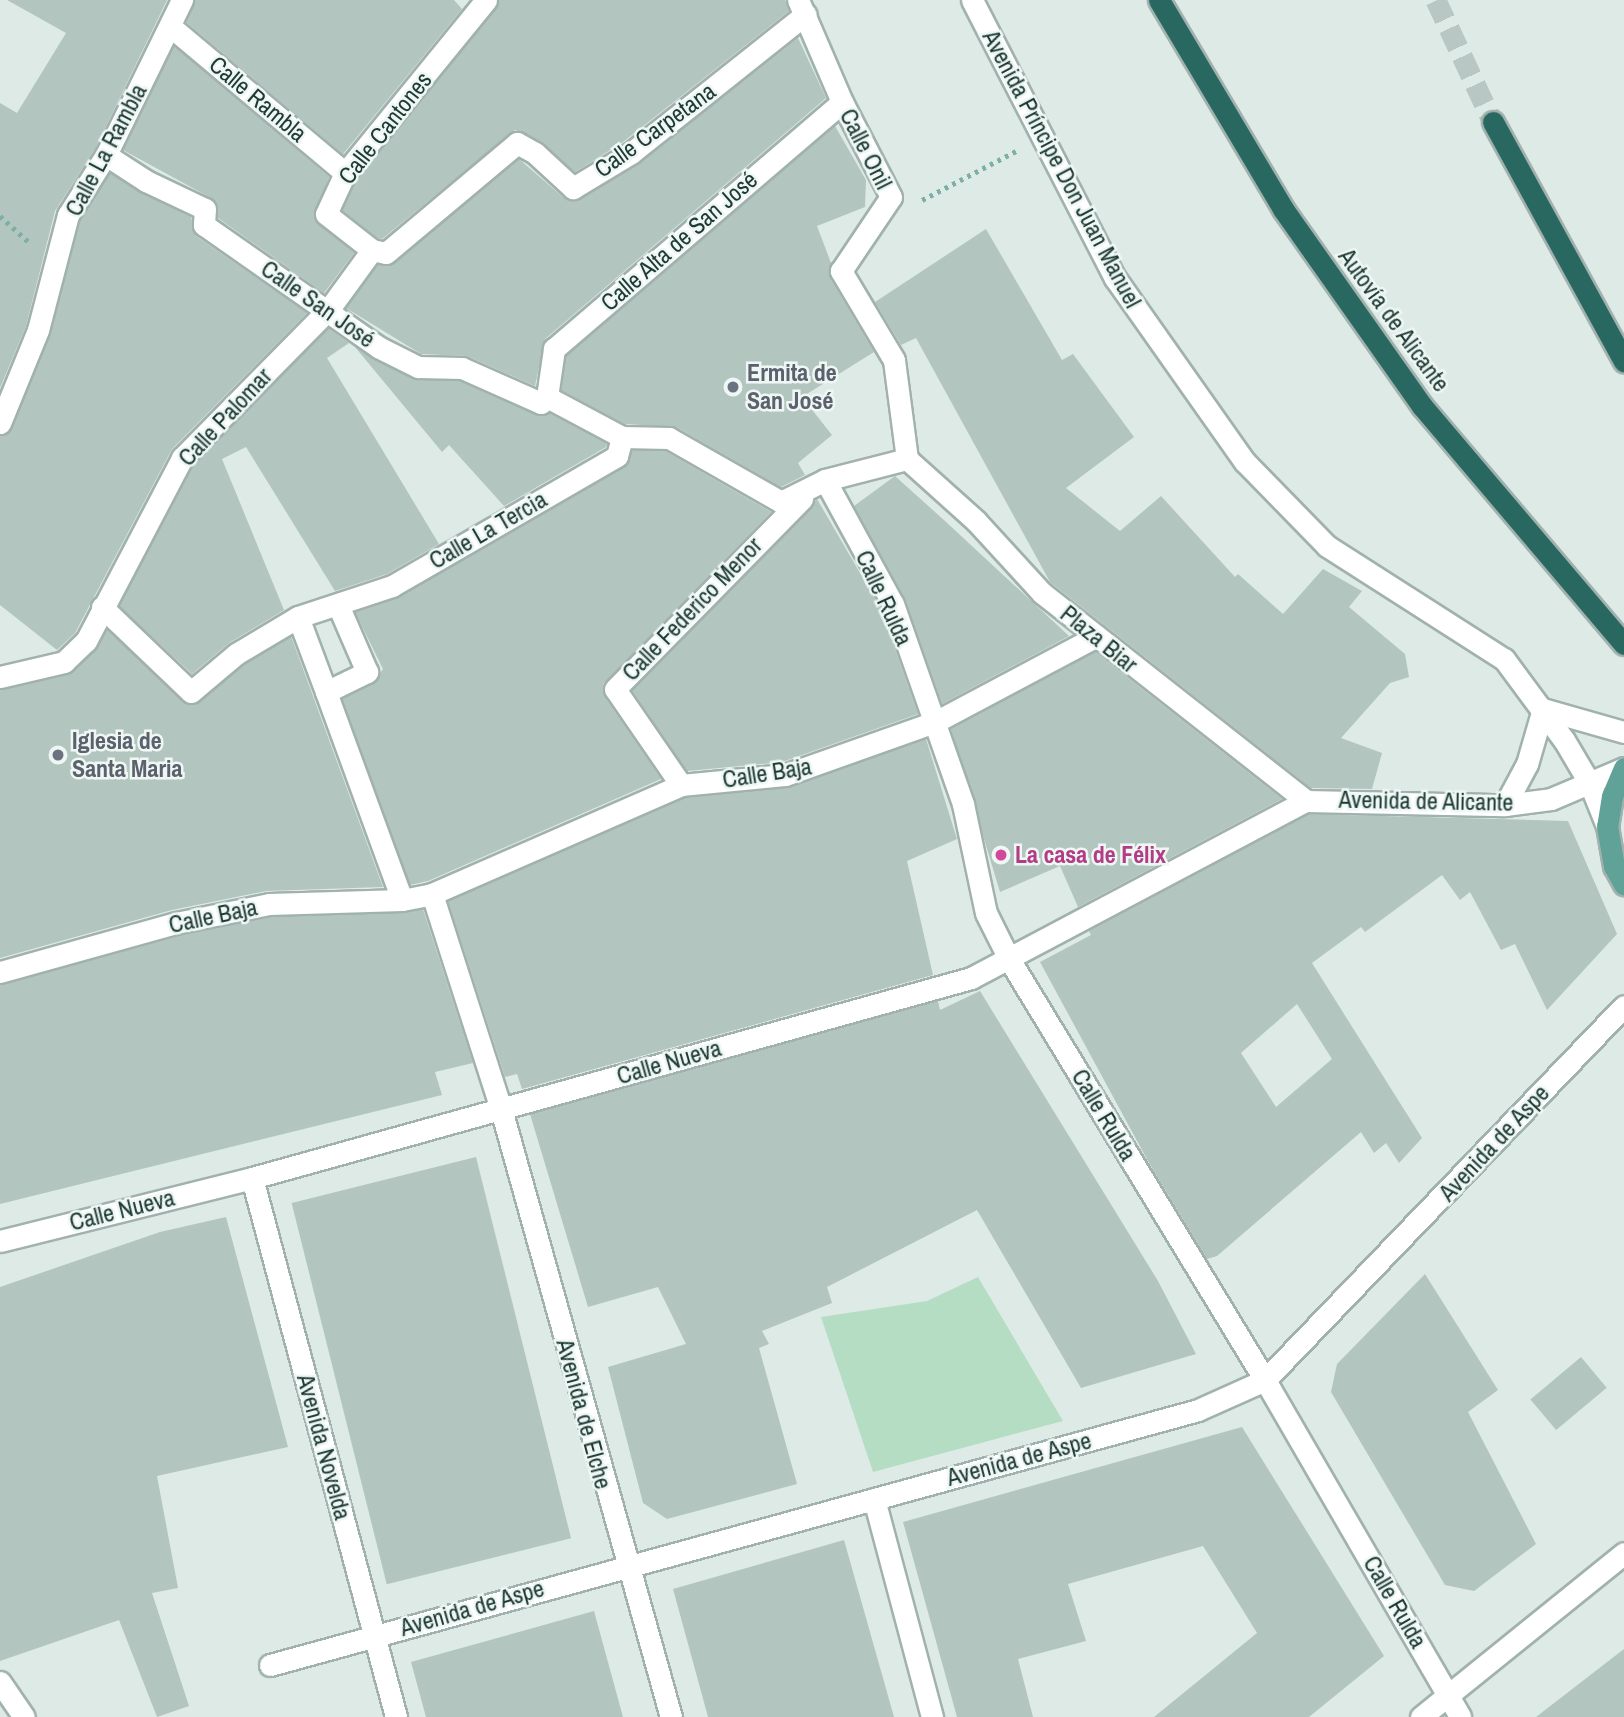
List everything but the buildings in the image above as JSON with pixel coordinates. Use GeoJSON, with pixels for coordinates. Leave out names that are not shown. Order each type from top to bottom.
{"type":"FeatureCollection","features":[{"type":"Feature","properties":{"kind":"highway","name":"Autovía de Alicante"},"geometry":{"type":"LineString","coordinates":[[1158,0],[1283,209],[1422,406],[1517,523],[1624,644]]}},
{"type":"Feature","properties":{"kind":"highway"},"geometry":{"type":"LineString","coordinates":[[1493,122],[1624,360]]}},
{"type":"Feature","properties":{"kind":"main road"},"geometry":{"type":"LineString","coordinates":[[1624,768],[1612,796],[1607,826],[1614,866],[1624,884]]}},
{"type":"Feature","properties":{"kind":"street","name":"Calle La Rambla"},"geometry":{"type":"LineString","coordinates":[[0,423],[38,330],[68,215],[106,155],[182,0]]}},
{"type":"Feature","properties":{"kind":"street","name":"Avenida Príncipe Don Juan Manuel"},"geometry":{"type":"LineString","coordinates":[[972,0],[1041,139],[1115,278],[1245,462],[1327,546],[1504,659],[1543,709],[1590,785],[1607,826]]}},
{"type":"Feature","properties":{"kind":"street","name":"Calle Cantones"},"geometry":{"type":"LineString","coordinates":[[372,250],[326,214],[345,173],[485,1]]}},
{"type":"Feature","properties":{"kind":"street","name":"Calle Onil"},"geometry":{"type":"LineString","coordinates":[[802,7],[842,102],[891,197],[877,223],[855,247],[841,271],[894,360],[907,459]]}},
{"type":"Feature","properties":{"kind":"street","name":"Calle Carpetana"},"geometry":{"type":"LineString","coordinates":[[372,250],[386,253],[517,143],[535,153],[573,188],[631,153],[802,7]]}},
{"type":"Feature","properties":{"kind":"street","name":"Calle Rambla"},"geometry":{"type":"LineString","coordinates":[[170,26],[345,173]]}},
{"type":"Feature","properties":{"kind":"street","name":"Calle Alta de San José"},"geometry":{"type":"LineString","coordinates":[[548,397],[554,349],[842,102]]}},
{"type":"Feature","properties":{"kind":"street","name":"Calle San José"},"geometry":{"type":"LineString","coordinates":[[106,155],[146,181],[205,209],[204,225],[329,309],[338,323],[418,368],[462,368],[541,403],[548,397],[622,437],[669,438],[781,502],[825,480]]}},
{"type":"Feature","properties":{"kind":"street","name":"Calle Palomar"},"geometry":{"type":"LineString","coordinates":[[0,677],[64,662],[86,640],[182,458],[329,309],[372,250]]}},
{"type":"Feature","properties":{"kind":"street","name":"Calle La Tercia"},"geometry":{"type":"LineString","coordinates":[[103,607],[191,692],[236,653],[298,617],[392,586],[617,456],[622,437]]}},
{"type":"Feature","properties":{"kind":"street"},"geometry":{"type":"LineString","coordinates":[[825,480],[907,459]]}},
{"type":"Feature","properties":{"kind":"street","name":"Plaza Biar"},"geometry":{"type":"LineString","coordinates":[[907,459],[976,521],[1042,593],[1306,801]]}},
{"type":"Feature","properties":{"kind":"street","name":"Calle Rulda"},"geometry":{"type":"LineString","coordinates":[[825,480],[893,604],[963,804],[986,914],[1009,959],[1265,1380],[1460,1717]]}},
{"type":"Feature","properties":{"kind":"street","name":"Calle Federico Menor"},"geometry":{"type":"LineString","coordinates":[[681,785],[615,689],[781,517],[825,480]]}},
{"type":"Feature","properties":{"kind":"street"},"geometry":{"type":"LineString","coordinates":[[326,692],[368,672],[338,605]]}},
{"type":"Feature","properties":{"kind":"street"},"geometry":{"type":"LineString","coordinates":[[298,617],[402,900]]}},
{"type":"Feature","properties":{"kind":"street","name":"Calle Baja"},"geometry":{"type":"LineString","coordinates":[[0,972],[176,923],[270,904],[402,900],[432,894],[681,785],[785,775],[935,722],[1097,636]]}},
{"type":"Feature","properties":{"kind":"street"},"geometry":{"type":"LineString","coordinates":[[1505,806],[1527,764],[1543,709],[1624,732]]}},
{"type":"Feature","properties":{"kind":"street","name":"Avenida de Alicante"},"geometry":{"type":"LineString","coordinates":[[1306,801],[1505,806],[1551,799],[1590,785],[1624,768]]}},
{"type":"Feature","properties":{"kind":"street","name":"Calle Nueva"},"geometry":{"type":"LineString","coordinates":[[0,1241],[252,1178],[971,978],[1306,801]]}},
{"type":"Feature","properties":{"kind":"street"},"geometry":{"type":"LineString","coordinates":[[432,894],[501,1109]]}},
{"type":"Feature","properties":{"kind":"street","name":"Avenida de Aspe"},"geometry":{"type":"LineString","coordinates":[[270,1665],[1198,1410],[1265,1380],[1624,1006]]}},
{"type":"Feature","properties":{"kind":"street","name":"Avenida de Elche"},"geometry":{"type":"LineString","coordinates":[[501,1109],[626,1565],[671,1717]]}},
{"type":"Feature","properties":{"kind":"street","name":"Avenida Novelda"},"geometry":{"type":"LineString","coordinates":[[252,1178],[396,1717]]}},
{"type":"Feature","properties":{"kind":"street"},"geometry":{"type":"LineString","coordinates":[[874,1499],[932,1717]]}},
{"type":"Feature","properties":{"kind":"street"},"geometry":{"type":"LineString","coordinates":[[1421,1717],[1624,1553]]}},
{"type":"Feature","properties":{"kind":"street"},"geometry":{"type":"LineString","coordinates":[[0,1682],[24,1717]]}},
{"type":"Feature","properties":{"kind":"path"},"geometry":{"type":"LineString","coordinates":[[877,223],[1041,139]]}},
{"type":"Feature","properties":{"kind":"green space"},"geometry":{"type":"Polygon","coordinates":[[[978,1277],[1063,1421],[873,1472],[821,1317],[927,1301],[978,1277]]]}},
{"type":"Feature","properties":{"kind":"tunnel"},"geometry":{"type":"LineString","coordinates":[[1436,0],[1493,122]]}},
{"type":"Feature","properties":{"kind":"place","name":"Ermita de San José"},"geometry":{"type":"Point","coordinates":[733,387]}},
{"type":"Feature","properties":{"kind":"place","name":"Iglesia de Santa Maria"},"geometry":{"type":"Point","coordinates":[58,755]}},
{"type":"Feature","properties":{"kind":"place","name":"La casa de Félix"},"geometry":{"type":"Point","coordinates":[1001,855]}}]}
